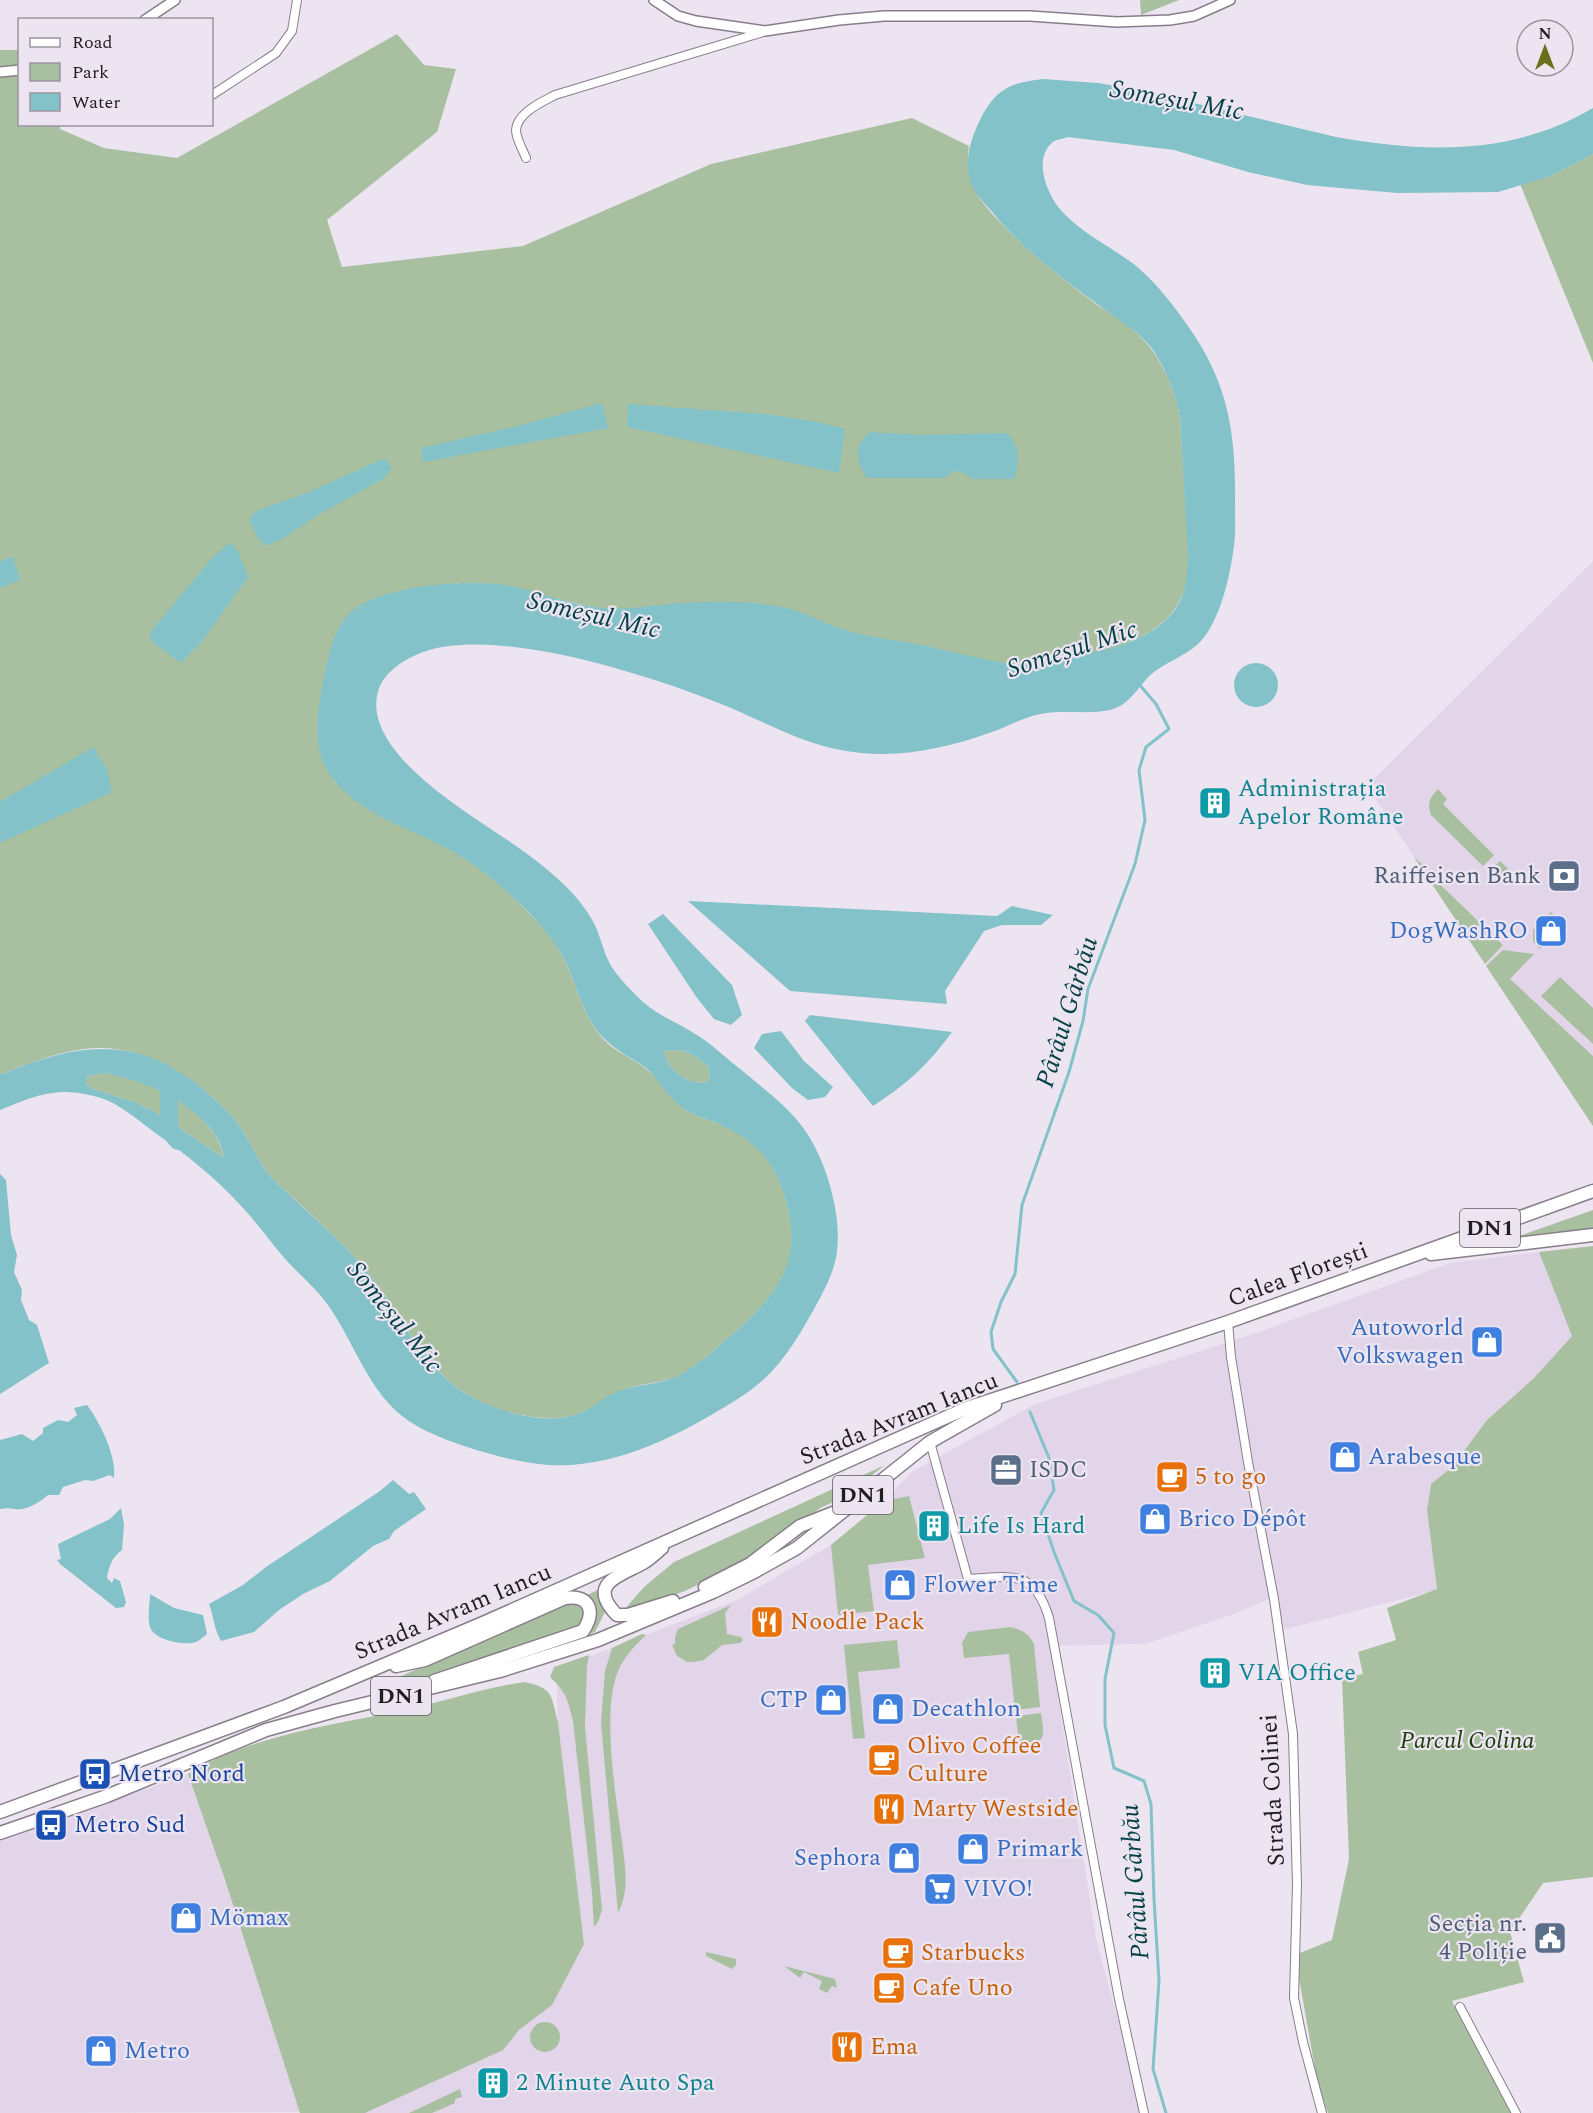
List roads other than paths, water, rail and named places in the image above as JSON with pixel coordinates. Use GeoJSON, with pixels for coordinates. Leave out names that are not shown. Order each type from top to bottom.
{"type":"FeatureCollection","features":[{"type":"Feature","properties":{"kind":"main road","name":"Calea Florești"},"geometry":{"type":"LineString","coordinates":[[1017,1393],[1227,1322],[1593,1191]]}},
{"type":"Feature","properties":{"kind":"main road"},"geometry":{"type":"LineString","coordinates":[[1409,1257],[1593,1235]]}},
{"type":"Feature","properties":{"kind":"main road","name":"Strada Avram Iancu"},"geometry":{"type":"LineString","coordinates":[[0,1833],[107,1796],[266,1730],[500,1671],[598,1640],[713,1592],[797,1548],[930,1442],[951,1428],[1017,1393]]}},
{"type":"Feature","properties":{"kind":"main road","name":"Strada Avram Iancu"},"geometry":{"type":"LineString","coordinates":[[0,1812],[232,1727],[365,1674],[935,1421],[967,1408],[1017,1393]]}},
{"type":"Feature","properties":{"kind":"main road"},"geometry":{"type":"LineString","coordinates":[[677,1536],[645,1562],[613,1578],[607,1585],[604,1596],[610,1608],[617,1615],[628,1615],[652,1608],[715,1582],[750,1564],[800,1526],[849,1506]]}},
{"type":"Feature","properties":{"kind":"main road"},"geometry":{"type":"LineString","coordinates":[[365,1674],[425,1660],[565,1598],[576,1596],[585,1601],[590,1610],[590,1620],[583,1631],[439,1678],[410,1694]]}},
{"type":"Feature","properties":{"kind":"street"},"geometry":{"type":"LineString","coordinates":[[148,18],[175,0]]}},
{"type":"Feature","properties":{"kind":"street"},"geometry":{"type":"LineString","coordinates":[[213,94],[276,53],[292,31],[297,0]]}},
{"type":"Feature","properties":{"kind":"street"},"geometry":{"type":"LineString","coordinates":[[654,0],[678,16],[696,21],[765,31]]}},
{"type":"Feature","properties":{"kind":"street"},"geometry":{"type":"LineString","coordinates":[[526,158],[516,133],[518,124],[538,104],[555,94],[765,31],[884,16],[1030,15],[1117,22],[1170,20],[1194,16],[1230,0]]}},
{"type":"Feature","properties":{"kind":"street"},"geometry":{"type":"LineString","coordinates":[[0,72],[18,70]]}},
{"type":"Feature","properties":{"kind":"street","name":"Strada Colinei"},"geometry":{"type":"LineString","coordinates":[[1227,1322],[1230,1357],[1274,1599],[1293,1734],[1297,1886],[1294,1998],[1322,2113]]}},
{"type":"Feature","properties":{"kind":"street"},"geometry":{"type":"LineString","coordinates":[[930,1442],[968,1579],[1012,1577],[1024,1580],[1035,1587],[1043,1600],[1049,1618],[1119,1999],[1144,2113]]}},
{"type":"Feature","properties":{"kind":"street"},"geometry":{"type":"LineString","coordinates":[[1460,2007],[1516,2113]]}},
{"type":"Feature","properties":{"kind":"water"},"geometry":{"type":"Polygon","coordinates":[[[1043,79],[1098,83],[1140,90],[1336,137],[1436,148],[1500,142],[1531,135],[1562,124],[1593,108],[1593,154],[1548,177],[1498,192],[1397,193],[1307,185],[1248,172],[1174,150],[1068,137],[1055,141],[1047,148],[1043,173],[1048,190],[1056,204],[1083,230],[1135,265],[1170,302],[1209,360],[1225,404],[1230,426],[1235,476],[1235,541],[1229,577],[1217,615],[1197,645],[1154,672],[1128,700],[1118,707],[1100,711],[1046,713],[953,744],[916,752],[878,754],[825,746],[793,736],[716,702],[651,679],[611,667],[529,649],[490,645],[454,646],[415,655],[388,674],[377,696],[378,719],[389,741],[406,763],[428,784],[529,855],[568,888],[594,923],[613,969],[643,1002],[710,1044],[787,1109],[810,1137],[817,1152],[830,1185],[837,1220],[837,1251],[833,1269],[820,1298],[785,1355],[775,1368],[751,1390],[671,1437],[623,1455],[598,1461],[574,1465],[549,1465],[497,1456],[437,1436],[409,1421],[382,1396],[340,1323],[321,1296],[286,1260],[233,1197],[201,1167],[113,1103],[96,1096],[56,1092],[31,1098],[0,1110],[0,1075],[54,1056],[104,1049],[129,1052],[154,1059],[178,1071],[226,1110],[239,1125],[270,1176],[359,1262],[439,1372],[473,1398],[498,1409],[542,1418],[570,1416],[582,1412],[621,1390],[662,1382],[690,1369],[748,1320],[777,1286],[786,1269],[790,1250],[791,1230],[787,1207],[779,1181],[770,1164],[757,1149],[734,1131],[684,1109],[646,1068],[613,1047],[600,1034],[586,1013],[568,966],[558,948],[537,921],[502,888],[458,854],[387,820],[358,802],[333,779],[325,767],[318,741],[318,713],[325,671],[338,630],[346,616],[352,611],[367,602],[408,589],[455,584],[499,584],[603,608],[712,602],[769,605],[798,611],[854,633],[1010,664],[1043,662],[1130,642],[1156,628],[1167,619],[1180,602],[1186,583],[1188,562],[1180,417],[1169,380],[1145,340],[1030,251],[982,201],[970,180],[968,155],[970,146],[975,130],[991,102],[997,95],[1012,86],[1043,79]],[[680,1050],[663,1051],[676,1072],[696,1083],[710,1079],[708,1066],[692,1054],[680,1050]],[[101,1073],[88,1076],[86,1085],[137,1103],[155,1112],[224,1158],[219,1141],[194,1112],[157,1090],[118,1076],[101,1073]]]}},
{"type":"Feature","properties":{"kind":"water"},"geometry":{"type":"Polygon","coordinates":[[[602,403],[608,428],[423,462],[421,448],[518,426],[602,403]]]}},
{"type":"Feature","properties":{"kind":"water"},"geometry":{"type":"Polygon","coordinates":[[[628,404],[765,414],[818,422],[845,429],[839,473],[627,427],[628,404]]]}},
{"type":"Feature","properties":{"kind":"water"},"geometry":{"type":"Polygon","coordinates":[[[870,432],[922,435],[1007,433],[1017,449],[1016,473],[1014,479],[972,479],[962,472],[954,471],[944,478],[867,478],[860,466],[858,454],[861,443],[870,432]]]}},
{"type":"Feature","properties":{"kind":"water"},"geometry":{"type":"Polygon","coordinates":[[[385,458],[392,468],[384,478],[315,517],[282,539],[266,546],[258,538],[249,519],[256,511],[309,492],[385,458]]]}},
{"type":"Feature","properties":{"kind":"water"},"geometry":{"type":"Polygon","coordinates":[[[231,542],[239,554],[248,577],[203,640],[181,663],[150,640],[152,630],[213,557],[231,542]]]}},
{"type":"Feature","properties":{"kind":"water"},"geometry":{"type":"Polygon","coordinates":[[[13,557],[20,580],[0,588],[0,561],[13,557]]]}},
{"type":"Feature","properties":{"kind":"water"},"geometry":{"type":"Polygon","coordinates":[[[1256,663],[1265,664],[1272,669],[1277,676],[1277,694],[1272,701],[1265,706],[1256,707],[1247,706],[1240,701],[1235,694],[1234,685],[1235,676],[1240,669],[1247,664],[1256,663]]]}},
{"type":"Feature","properties":{"kind":"water"},"geometry":{"type":"Polygon","coordinates":[[[93,747],[107,770],[112,792],[0,843],[0,802],[93,747]]]}},
{"type":"Feature","properties":{"kind":"water"},"geometry":{"type":"Polygon","coordinates":[[[688,901],[997,916],[1012,906],[1053,915],[1041,925],[1002,925],[984,931],[945,991],[947,1004],[790,991],[688,901]]]}},
{"type":"Feature","properties":{"kind":"water"},"geometry":{"type":"Polygon","coordinates":[[[663,914],[732,985],[742,1015],[731,1025],[714,1019],[697,998],[648,924],[663,914]]]}},
{"type":"Feature","properties":{"kind":"water"},"geometry":{"type":"Polygon","coordinates":[[[810,1015],[952,1032],[916,1073],[897,1090],[873,1106],[805,1021],[810,1015]]]}},
{"type":"Feature","properties":{"kind":"water"},"geometry":{"type":"Polygon","coordinates":[[[781,1031],[804,1061],[833,1087],[825,1097],[808,1100],[792,1088],[754,1048],[762,1034],[781,1031]]]}},
{"type":"Feature","properties":{"kind":"water"},"geometry":{"type":"Polygon","coordinates":[[[0,1174],[6,1180],[11,1235],[17,1255],[14,1272],[22,1290],[21,1300],[29,1320],[37,1325],[49,1363],[0,1394],[0,1174]]]}},
{"type":"Feature","properties":{"kind":"water"},"geometry":{"type":"Polygon","coordinates":[[[87,1405],[110,1450],[114,1478],[110,1475],[63,1487],[59,1495],[48,1495],[24,1509],[0,1509],[0,1440],[22,1434],[33,1441],[43,1433],[43,1428],[58,1420],[68,1422],[77,1415],[74,1408],[87,1405]]]}},
{"type":"Feature","properties":{"kind":"water"},"geometry":{"type":"Polygon","coordinates":[[[393,1480],[409,1494],[414,1492],[426,1509],[394,1531],[389,1539],[373,1546],[330,1581],[303,1594],[279,1610],[254,1632],[221,1641],[209,1604],[243,1585],[393,1480]]]}},
{"type":"Feature","properties":{"kind":"water"},"geometry":{"type":"Polygon","coordinates":[[[121,1508],[124,1525],[122,1550],[112,1562],[107,1578],[112,1583],[114,1578],[120,1581],[126,1602],[124,1607],[116,1608],[57,1560],[61,1559],[58,1544],[110,1519],[121,1508]]]}},
{"type":"Feature","properties":{"kind":"water"},"geometry":{"type":"Polygon","coordinates":[[[150,1594],[174,1608],[203,1615],[207,1634],[191,1643],[170,1641],[157,1635],[149,1623],[150,1594]]]}},
{"type":"Feature","properties":{"kind":"waterway","name":"Pârâul Gârbău"},"geometry":{"type":"LineString","coordinates":[[1017,1382],[993,1349],[991,1332],[1001,1302],[1015,1274],[1022,1205],[1069,1072],[1083,1021],[1088,989],[1135,864],[1145,820],[1139,770],[1146,747],[1169,729],[1156,704],[1138,683]]}},
{"type":"Feature","properties":{"kind":"waterway","name":"Someșul Mic"},"geometry":{"type":"LineString","coordinates":[[168,1087],[170,1129],[178,1141]]}},
{"type":"Feature","properties":{"kind":"waterway","name":"Pârâul Gârbău"},"geometry":{"type":"LineString","coordinates":[[1030,1412],[1049,1458],[1054,1490],[1041,1513],[1054,1552],[1074,1601],[1098,1615],[1114,1633],[1105,1679],[1105,1725],[1114,1768],[1144,1781],[1151,1804],[1159,1981],[1153,2069],[1166,2113]]}},
{"type":"Feature","properties":{"kind":"place","name":"Administrația Apelor Române"},"geometry":{"type":"Point","coordinates":[1215,803]}},
{"type":"Feature","properties":{"kind":"place","name":"Raiffeisen Bank"},"geometry":{"type":"Point","coordinates":[1564,876]}},
{"type":"Feature","properties":{"kind":"place","name":"DogWashRO"},"geometry":{"type":"Point","coordinates":[1551,931]}},
{"type":"Feature","properties":{"kind":"place","name":"Autoworld Volkswagen"},"geometry":{"type":"Point","coordinates":[1487,1342]}},
{"type":"Feature","properties":{"kind":"place","name":"Arabesque"},"geometry":{"type":"Point","coordinates":[1345,1457]}},
{"type":"Feature","properties":{"kind":"place","name":"ISDC"},"geometry":{"type":"Point","coordinates":[1006,1470]}},
{"type":"Feature","properties":{"kind":"place","name":"5 to go"},"geometry":{"type":"Point","coordinates":[1172,1477]}},
{"type":"Feature","properties":{"kind":"place","name":"Brico Dépôt"},"geometry":{"type":"Point","coordinates":[1155,1519]}},
{"type":"Feature","properties":{"kind":"place","name":"Life Is Hard"},"geometry":{"type":"Point","coordinates":[934,1526]}},
{"type":"Feature","properties":{"kind":"place","name":"Flower Time"},"geometry":{"type":"Point","coordinates":[900,1585]}},
{"type":"Feature","properties":{"kind":"place","name":"Noodle Pack"},"geometry":{"type":"Point","coordinates":[767,1622]}},
{"type":"Feature","properties":{"kind":"place","name":"VIA Office"},"geometry":{"type":"Point","coordinates":[1215,1673]}},
{"type":"Feature","properties":{"kind":"place","name":"CTP"},"geometry":{"type":"Point","coordinates":[831,1700]}},
{"type":"Feature","properties":{"kind":"place","name":"Decathlon"},"geometry":{"type":"Point","coordinates":[888,1709]}},
{"type":"Feature","properties":{"kind":"place","name":"Olivo Coffee Culture"},"geometry":{"type":"Point","coordinates":[884,1760]}},
{"type":"Feature","properties":{"kind":"place","name":"Metro Nord"},"geometry":{"type":"Point","coordinates":[95,1774]}},
{"type":"Feature","properties":{"kind":"place","name":"Marty Westside"},"geometry":{"type":"Point","coordinates":[889,1809]}},
{"type":"Feature","properties":{"kind":"place","name":"Metro Sud"},"geometry":{"type":"Point","coordinates":[51,1825]}},
{"type":"Feature","properties":{"kind":"place","name":"Primark"},"geometry":{"type":"Point","coordinates":[973,1849]}},
{"type":"Feature","properties":{"kind":"place","name":"Sephora"},"geometry":{"type":"Point","coordinates":[904,1858]}},
{"type":"Feature","properties":{"kind":"place","name":"VIVO!"},"geometry":{"type":"Point","coordinates":[940,1889]}},
{"type":"Feature","properties":{"kind":"place","name":"Mömax"},"geometry":{"type":"Point","coordinates":[186,1918]}},
{"type":"Feature","properties":{"kind":"place","name":"Secția nr. 4 Poliție"},"geometry":{"type":"Point","coordinates":[1550,1938]}},
{"type":"Feature","properties":{"kind":"place","name":"Starbucks"},"geometry":{"type":"Point","coordinates":[898,1953]}},
{"type":"Feature","properties":{"kind":"place","name":"Cafe Uno"},"geometry":{"type":"Point","coordinates":[889,1988]}},
{"type":"Feature","properties":{"kind":"place","name":"Ema"},"geometry":{"type":"Point","coordinates":[847,2047]}},
{"type":"Feature","properties":{"kind":"place","name":"Metro"},"geometry":{"type":"Point","coordinates":[101,2051]}},
{"type":"Feature","properties":{"kind":"place","name":"2 Minute Auto Spa"},"geometry":{"type":"Point","coordinates":[493,2083]}},
{"type":"Feature","properties":{"kind":"park label","name":"Parcul Colina"},"geometry":{"type":"Point","coordinates":[1467,1741]}}]}
